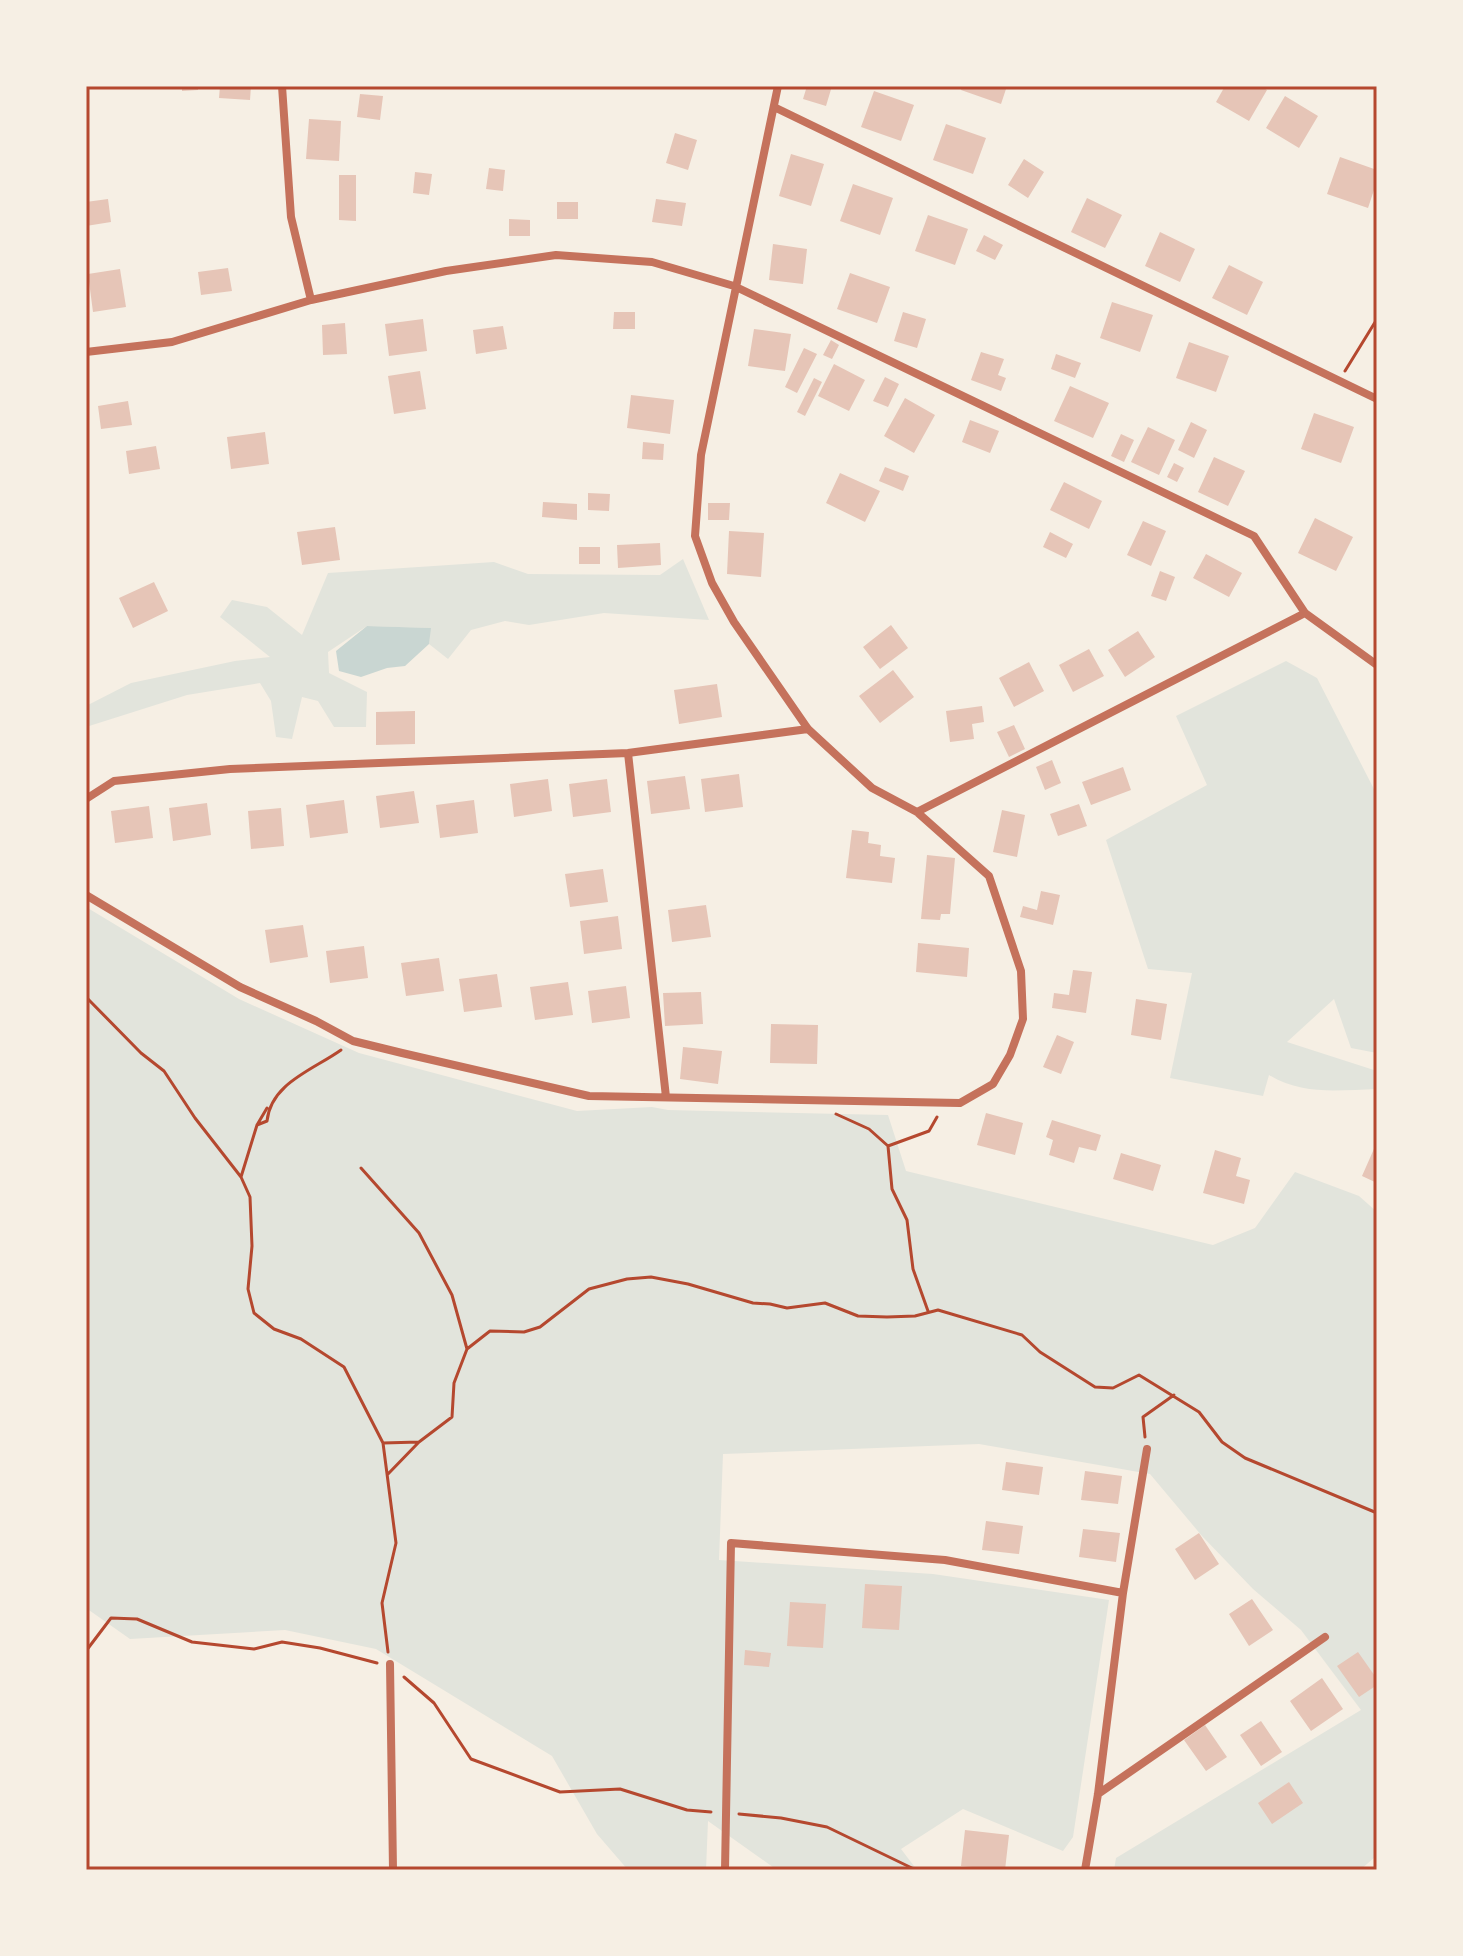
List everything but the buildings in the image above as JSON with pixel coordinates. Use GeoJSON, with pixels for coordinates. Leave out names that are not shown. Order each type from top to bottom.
{"type":"FeatureCollection","features":[{"type":"Feature","properties":{"kind":"street"},"geometry":{"type":"LineString","coordinates":[[282,86],[291,217],[311,300]]}},
{"type":"Feature","properties":{"kind":"street"},"geometry":{"type":"LineString","coordinates":[[86,895],[240,987],[353,1041],[589,1096],[960,1103],[993,1084],[1010,1055],[1023,1019],[1021,971],[989,876],[917,812],[872,788],[808,729],[727,609],[712,583],[695,536],[701,455],[778,86]]}},
{"type":"Feature","properties":{"kind":"street"},"geometry":{"type":"LineString","coordinates":[[774,107],[1377,399]]}},
{"type":"Feature","properties":{"kind":"street"},"geometry":{"type":"LineString","coordinates":[[86,352],[172,342],[311,300],[446,271],[556,255],[652,262],[734,286],[1254,536],[1305,613],[1377,665]]}},
{"type":"Feature","properties":{"kind":"street"},"geometry":{"type":"LineString","coordinates":[[917,812],[1305,613]]}},
{"type":"Feature","properties":{"kind":"street"},"geometry":{"type":"LineString","coordinates":[[86,799],[114,781],[230,769],[628,753],[808,729]]}},
{"type":"Feature","properties":{"kind":"street"},"geometry":{"type":"LineString","coordinates":[[628,753],[666,1097]]}},
{"type":"Feature","properties":{"kind":"street"},"geometry":{"type":"LineString","coordinates":[[1085,1870],[1098,1794],[1123,1593],[1147,1449]]}},
{"type":"Feature","properties":{"kind":"street"},"geometry":{"type":"LineString","coordinates":[[725,1870],[731,1543],[945,1560],[1123,1593]]}},
{"type":"Feature","properties":{"kind":"street"},"geometry":{"type":"LineString","coordinates":[[1098,1794],[1325,1637]]}},
{"type":"Feature","properties":{"kind":"street"},"geometry":{"type":"LineString","coordinates":[[390,1664],[393,1870]]}},
{"type":"Feature","properties":{"kind":"path"},"geometry":{"type":"LineString","coordinates":[[1339,381],[1377,319]]}},
{"type":"Feature","properties":{"kind":"path"},"geometry":{"type":"LineString","coordinates":[[86,997],[141,1053],[164,1071],[195,1118],[241,1177],[250,1197],[252,1246],[248,1289],[254,1313],[274,1329],[301,1339],[344,1367],[383,1443],[396,1543],[382,1603],[390,1664]]}},
{"type":"Feature","properties":{"kind":"path"},"geometry":{"type":"LineString","coordinates":[[241,1177],[257,1125],[267,1121],[269,1106],[297,1076],[353,1041]]}},
{"type":"Feature","properties":{"kind":"path"},"geometry":{"type":"LineString","coordinates":[[888,1146],[929,1131],[940,1112],[960,1103]]}},
{"type":"Feature","properties":{"kind":"path"},"geometry":{"type":"LineString","coordinates":[[830,1111],[869,1129],[888,1146],[892,1189],[907,1220],[913,1269],[928,1313]]}},
{"type":"Feature","properties":{"kind":"path"},"geometry":{"type":"LineString","coordinates":[[361,1168],[419,1233],[452,1295],[467,1349]]}},
{"type":"Feature","properties":{"kind":"path"},"geometry":{"type":"LineString","coordinates":[[387,1475],[419,1442],[452,1417],[454,1383],[467,1349],[490,1331],[524,1332],[540,1327],[589,1289],[627,1279],[651,1277],[753,1303],[787,1308],[825,1303],[858,1316],[915,1316],[938,1310],[1022,1335],[1040,1352],[1095,1387],[1113,1388],[1139,1375],[1199,1412],[1222,1442],[1245,1458],[1377,1513]]}},
{"type":"Feature","properties":{"kind":"path"},"geometry":{"type":"LineString","coordinates":[[1147,1449],[1143,1417],[1174,1395]]}},
{"type":"Feature","properties":{"kind":"path"},"geometry":{"type":"LineString","coordinates":[[383,1443],[419,1442]]}},
{"type":"Feature","properties":{"kind":"path"},"geometry":{"type":"LineString","coordinates":[[86,1651],[111,1618],[137,1619],[192,1642],[254,1649],[282,1642],[390,1664],[434,1703],[471,1759],[560,1792],[620,1789],[687,1810],[781,1818],[827,1827],[916,1870]]}},
{"type":"Feature","properties":{"kind":"shaded area"},"geometry":{"type":"Polygon","coordinates":[[[683,559],[709,620],[604,613],[529,625],[505,621],[471,630],[448,659],[429,644],[430,628],[367,626],[328,652],[329,673],[367,692],[366,727],[334,727],[318,701],[302,697],[292,739],[276,737],[271,701],[260,683],[187,695],[86,727],[86,706],[131,683],[235,661],[270,657],[220,617],[232,600],[267,607],[302,635],[328,573],[494,562],[528,574],[660,575],[683,559]]]}},
{"type":"Feature","properties":{"kind":"shaded area"},"geometry":{"type":"Polygon","coordinates":[[[367,626],[431,628],[429,644],[405,666],[387,668],[361,677],[339,671],[336,651],[367,626]]]}},
{"type":"Feature","properties":{"kind":"shaded area"},"geometry":{"type":"Polygon","coordinates":[[[1286,661],[1317,678],[1377,795],[1377,1053],[1351,1048],[1334,999],[1287,1042],[1377,1071],[1377,1089],[1308,1089],[1269,1075],[1263,1096],[1170,1078],[1192,973],[1148,969],[1106,840],[1207,785],[1176,716],[1286,661]]]}},
{"type":"Feature","properties":{"kind":"shaded area"},"geometry":{"type":"Polygon","coordinates":[[[86,907],[239,999],[359,1053],[577,1111],[652,1107],[668,1110],[888,1115],[906,1171],[1213,1245],[1255,1228],[1295,1172],[1359,1196],[1377,1212],[1377,1859],[1375,1857],[1360,1870],[1114,1870],[1116,1858],[1361,1710],[1301,1630],[1253,1589],[1202,1536],[1150,1474],[979,1444],[723,1454],[719,1560],[933,1574],[1109,1600],[1073,1837],[1063,1851],[963,1809],[901,1849],[917,1870],[777,1870],[708,1821],[706,1870],[628,1870],[597,1834],[552,1756],[376,1649],[285,1630],[130,1639],[86,1608],[86,907]]]}}]}
